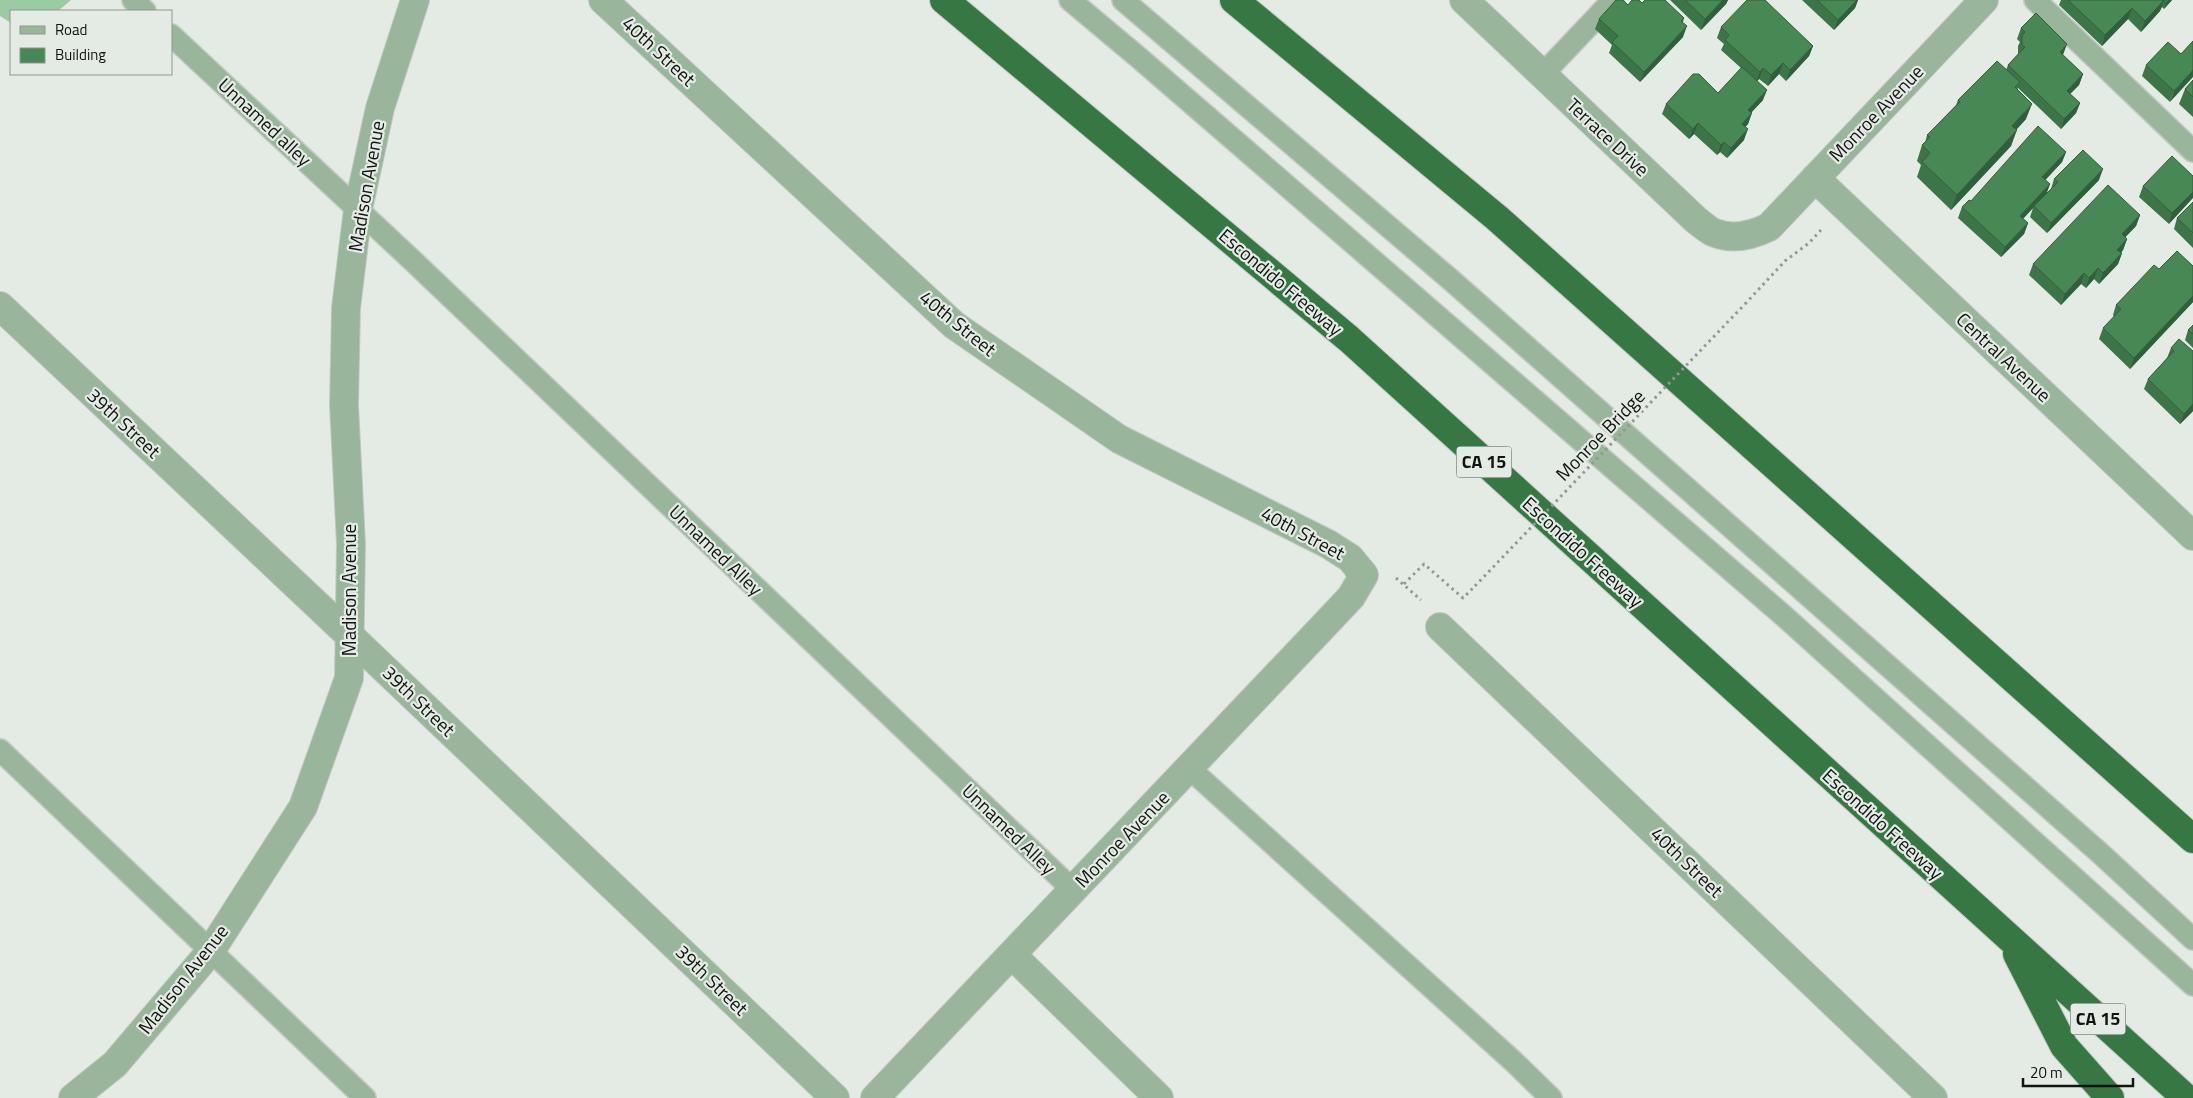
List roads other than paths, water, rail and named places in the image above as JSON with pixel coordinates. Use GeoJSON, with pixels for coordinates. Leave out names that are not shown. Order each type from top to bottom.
{"type":"FeatureCollection","features":[{"type":"Feature","properties":{"kind":"highway","name":"Escondido Freeway"},"geometry":{"type":"LineString","coordinates":[[944,0],[1348,339],[2186,1098]]}},
{"type":"Feature","properties":{"kind":"highway"},"geometry":{"type":"LineString","coordinates":[[1234,0],[1497,218],[2193,839]]}},
{"type":"Feature","properties":{"kind":"highway"},"geometry":{"type":"LineString","coordinates":[[2010,940],[2064,1046],[2110,1098]]}},
{"type":"Feature","properties":{"kind":"street","name":"Madison Avenue"},"geometry":{"type":"LineString","coordinates":[[73,1098],[115,1064],[210,952],[303,807],[349,678],[351,544],[344,405],[346,308],[358,210],[380,108],[415,0]]}},
{"type":"Feature","properties":{"kind":"street","name":"40th Street"},"geometry":{"type":"LineString","coordinates":[[603,0],[954,324],[1119,439],[1328,544],[1350,558],[1364,575]]}},
{"type":"Feature","properties":{"kind":"street","name":"Terrace Drive"},"geometry":{"type":"LineString","coordinates":[[1464,0],[1696,220],[1715,233],[1736,236],[1756,233],[1769,227]]}},
{"type":"Feature","properties":{"kind":"street","name":"Monroe Avenue"},"geometry":{"type":"LineString","coordinates":[[1769,227],[1984,0]]}},
{"type":"Feature","properties":{"kind":"street","name":"Central Avenue"},"geometry":{"type":"LineString","coordinates":[[1815,178],[2193,536]]}},
{"type":"Feature","properties":{"kind":"street","name":"39th Street"},"geometry":{"type":"LineString","coordinates":[[0,306],[349,634],[835,1098]]}},
{"type":"Feature","properties":{"kind":"street","name":"Monroe Avenue"},"geometry":{"type":"LineString","coordinates":[[875,1098],[1351,597],[1364,575]]}},
{"type":"Feature","properties":{"kind":"street","name":"40th Street"},"geometry":{"type":"LineString","coordinates":[[1440,627],[1933,1098]]}},
{"type":"Feature","properties":{"kind":"street"},"geometry":{"type":"LineString","coordinates":[[1012,955],[1159,1098]]}},
{"type":"Feature","properties":{"kind":"lane"},"geometry":{"type":"LineString","coordinates":[[133,0],[144,10]]}},
{"type":"Feature","properties":{"kind":"lane"},"geometry":{"type":"LineString","coordinates":[[1070,0],[1176,89],[1770,604],[2193,985]]}},
{"type":"Feature","properties":{"kind":"lane"},"geometry":{"type":"LineString","coordinates":[[1123,0],[1458,287],[2086,841],[2193,939]]}},
{"type":"Feature","properties":{"kind":"lane"},"geometry":{"type":"LineString","coordinates":[[1542,75],[1613,0]]}},
{"type":"Feature","properties":{"kind":"lane"},"geometry":{"type":"LineString","coordinates":[[2035,0],[2193,151]]}},
{"type":"Feature","properties":{"kind":"lane","name":"Unnamed alley"},"geometry":{"type":"LineString","coordinates":[[172,36],[358,210]]}},
{"type":"Feature","properties":{"kind":"lane","name":"Unnamed Alley"},"geometry":{"type":"LineString","coordinates":[[358,210],[1073,890]]}},
{"type":"Feature","properties":{"kind":"lane"},"geometry":{"type":"LineString","coordinates":[[0,750],[365,1098]]}},
{"type":"Feature","properties":{"kind":"lane"},"geometry":{"type":"LineString","coordinates":[[1189,768],[1514,1062],[1551,1098]]}}]}
